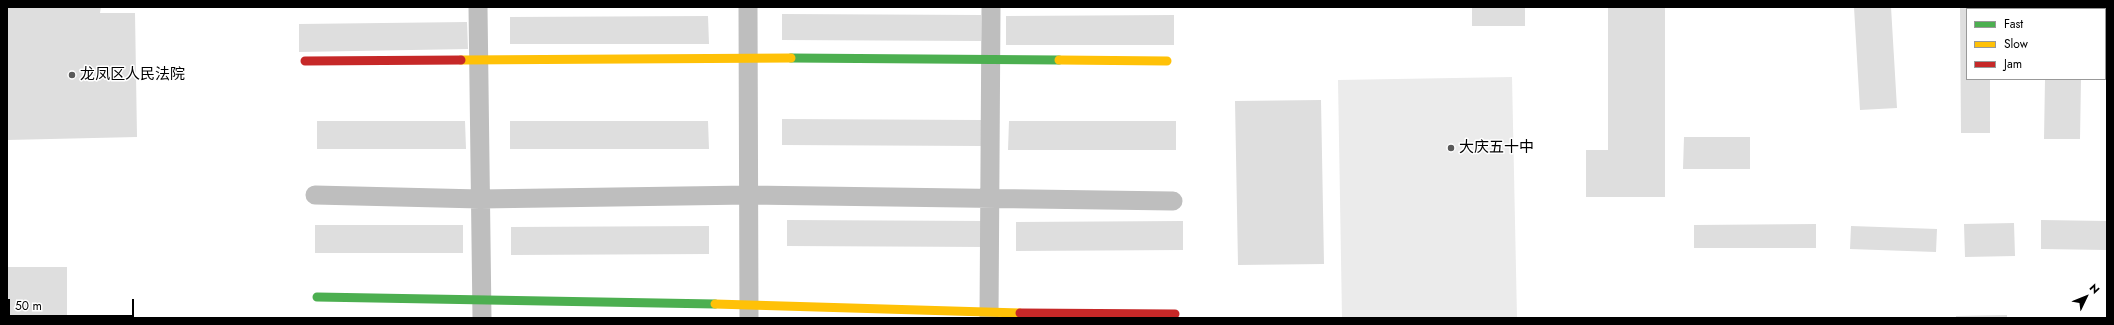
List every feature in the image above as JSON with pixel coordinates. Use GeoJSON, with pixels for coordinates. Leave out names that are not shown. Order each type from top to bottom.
{"type":"FeatureCollection","features":[{"type":"Feature","properties":{"kind":"street"},"geometry":{"type":"LineString","coordinates":[[478,7],[482,309]]}},
{"type":"Feature","properties":{"kind":"street"},"geometry":{"type":"LineString","coordinates":[[748,7],[749,311]]}},
{"type":"Feature","properties":{"kind":"street"},"geometry":{"type":"LineString","coordinates":[[989,316],[992,7]]}},
{"type":"Feature","properties":{"kind":"street"},"geometry":{"type":"LineString","coordinates":[[305,61],[748,58],[991,61],[1167,61]]}},
{"type":"Feature","properties":{"kind":"street"},"geometry":{"type":"LineString","coordinates":[[316,195],[480,199],[749,195],[990,197],[1173,201]]}},
{"type":"Feature","properties":{"kind":"street"},"geometry":{"type":"LineString","coordinates":[[317,297],[482,309],[749,311],[989,316],[1175,314]]}},
{"type":"Feature","properties":{"kind":"shaded area"},"geometry":{"type":"Polygon","coordinates":[[[1512,77],[1517,318],[1342,318],[1338,80],[1512,77]]]}},
{"type":"Feature","properties":{"kind":"building","name":"龙凤区人民法院"},"geometry":{"type":"Polygon","coordinates":[[[7,7],[101,7],[100,13],[135,13],[137,137],[7,140],[7,7]]]}},
{"type":"Feature","properties":{"kind":"building"},"geometry":{"type":"Polygon","coordinates":[[[1472,7],[1525,7],[1525,26],[1472,26],[1472,7]]]}},
{"type":"Feature","properties":{"kind":"building"},"geometry":{"type":"Polygon","coordinates":[[[1608,7],[1665,7],[1665,197],[1586,197],[1586,150],[1608,150],[1608,7]]]}},
{"type":"Feature","properties":{"kind":"building"},"geometry":{"type":"Polygon","coordinates":[[[1854,7],[1891,7],[1897,108],[1860,110],[1854,7]]]}},
{"type":"Feature","properties":{"kind":"building"},"geometry":{"type":"Polygon","coordinates":[[[1960,7],[1989,7],[1966,8],[1966,80],[1990,80],[1990,133],[1961,133],[1960,7]]]}},
{"type":"Feature","properties":{"kind":"building"},"geometry":{"type":"Polygon","coordinates":[[[2045,7],[2081,7],[2081,8],[2045,7]]]}},
{"type":"Feature","properties":{"kind":"building"},"geometry":{"type":"Polygon","coordinates":[[[782,14],[981,15],[981,41],[782,40],[782,14]]]}},
{"type":"Feature","properties":{"kind":"building"},"geometry":{"type":"Polygon","coordinates":[[[1174,15],[1174,45],[1006,45],[1006,16],[1174,15]]]}},
{"type":"Feature","properties":{"kind":"building"},"geometry":{"type":"Polygon","coordinates":[[[708,16],[709,44],[510,44],[510,17],[708,16]]]}},
{"type":"Feature","properties":{"kind":"building"},"geometry":{"type":"Polygon","coordinates":[[[467,22],[468,49],[299,52],[299,24],[467,22]]]}},
{"type":"Feature","properties":{"kind":"building"},"geometry":{"type":"Polygon","coordinates":[[[2045,80],[2081,80],[2080,139],[2044,139],[2045,80]]]}},
{"type":"Feature","properties":{"kind":"building"},"geometry":{"type":"Polygon","coordinates":[[[1321,100],[1324,264],[1238,265],[1235,101],[1321,100]]]}},
{"type":"Feature","properties":{"kind":"building"},"geometry":{"type":"Polygon","coordinates":[[[782,119],[981,120],[981,146],[782,145],[782,119]]]}},
{"type":"Feature","properties":{"kind":"building"},"geometry":{"type":"Polygon","coordinates":[[[317,121],[465,121],[466,149],[317,149],[317,121]]]}},
{"type":"Feature","properties":{"kind":"building"},"geometry":{"type":"Polygon","coordinates":[[[510,121],[708,121],[709,149],[510,149],[510,121]]]}},
{"type":"Feature","properties":{"kind":"building"},"geometry":{"type":"Polygon","coordinates":[[[1009,121],[1176,121],[1176,150],[1008,150],[1009,121]]]}},
{"type":"Feature","properties":{"kind":"building"},"geometry":{"type":"Polygon","coordinates":[[[1684,137],[1750,137],[1750,169],[1683,169],[1684,137]]]}},
{"type":"Feature","properties":{"kind":"building"},"geometry":{"type":"Polygon","coordinates":[[[787,220],[986,221],[986,247],[787,246],[787,220]]]}},
{"type":"Feature","properties":{"kind":"building"},"geometry":{"type":"Polygon","coordinates":[[[2041,220],[2107,221],[2107,250],[2041,249],[2041,220]]]}},
{"type":"Feature","properties":{"kind":"building"},"geometry":{"type":"Polygon","coordinates":[[[1183,221],[1183,250],[1016,251],[1016,222],[1183,221]]]}},
{"type":"Feature","properties":{"kind":"building"},"geometry":{"type":"Polygon","coordinates":[[[2014,223],[2015,256],[1965,257],[1964,224],[2014,223]]]}},
{"type":"Feature","properties":{"kind":"building"},"geometry":{"type":"Polygon","coordinates":[[[1816,224],[1816,248],[1694,248],[1694,225],[1816,224]]]}},
{"type":"Feature","properties":{"kind":"building"},"geometry":{"type":"Polygon","coordinates":[[[315,225],[463,225],[463,253],[315,253],[315,225]]]}},
{"type":"Feature","properties":{"kind":"building"},"geometry":{"type":"Polygon","coordinates":[[[709,226],[709,254],[511,255],[511,227],[709,226]]]}},
{"type":"Feature","properties":{"kind":"building"},"geometry":{"type":"Polygon","coordinates":[[[1851,226],[1937,229],[1936,252],[1850,249],[1851,226]]]}},
{"type":"Feature","properties":{"kind":"building"},"geometry":{"type":"Polygon","coordinates":[[[7,267],[67,267],[67,318],[7,318],[7,267]]]}},
{"type":"Feature","properties":{"kind":"building"},"geometry":{"type":"Polygon","coordinates":[[[2007,315],[2007,318],[1956,318],[1956,316],[2007,315]]]}},
{"type":"Feature","properties":{"kind":"traffic: fast"},"geometry":{"type":"LineString","coordinates":[[791,58],[1059,60]]}},
{"type":"Feature","properties":{"kind":"traffic: fast"},"geometry":{"type":"LineString","coordinates":[[317,297],[715,304]]}},
{"type":"Feature","properties":{"kind":"traffic: slow"},"geometry":{"type":"LineString","coordinates":[[461,60],[791,58]]}},
{"type":"Feature","properties":{"kind":"traffic: slow"},"geometry":{"type":"LineString","coordinates":[[1059,60],[1167,61]]}},
{"type":"Feature","properties":{"kind":"traffic: slow"},"geometry":{"type":"LineString","coordinates":[[715,304],[1020,313]]}},
{"type":"Feature","properties":{"kind":"traffic: jam"},"geometry":{"type":"LineString","coordinates":[[305,61],[461,60]]}},
{"type":"Feature","properties":{"kind":"traffic: jam"},"geometry":{"type":"LineString","coordinates":[[1020,313],[1175,314]]}},
{"type":"Feature","properties":{"kind":"place","name":"龙凤区人民法院"},"geometry":{"type":"Point","coordinates":[72,75]}},
{"type":"Feature","properties":{"kind":"place","name":"大庆五十中"},"geometry":{"type":"Point","coordinates":[1451,148]}}]}
